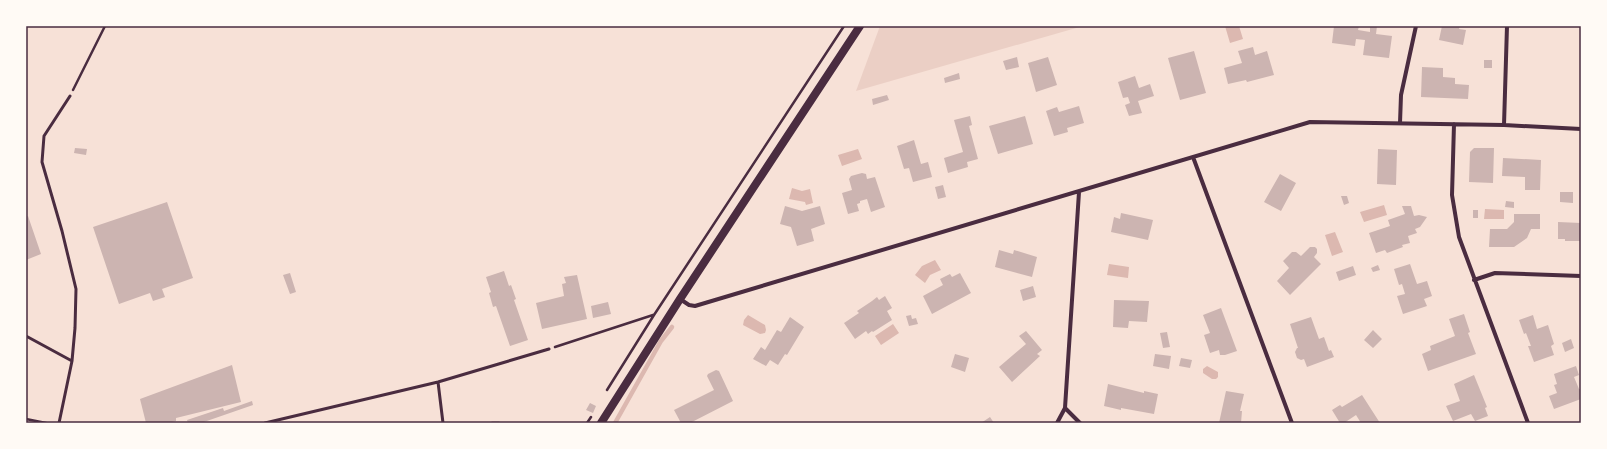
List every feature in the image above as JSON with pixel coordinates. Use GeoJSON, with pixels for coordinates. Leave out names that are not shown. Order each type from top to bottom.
{"type":"FeatureCollection","features":[{"type":"Feature","properties":{"kind":"main road"},"geometry":{"type":"LineString","coordinates":[[601,423],[680,299],[860,26]]}},
{"type":"Feature","properties":{"kind":"street"},"geometry":{"type":"LineString","coordinates":[[1400,123],[1401,95],[1416,26]]}},
{"type":"Feature","properties":{"kind":"street"},"geometry":{"type":"LineString","coordinates":[[1504,125],[1507,26]]}},
{"type":"Feature","properties":{"kind":"street"},"geometry":{"type":"LineString","coordinates":[[680,299],[689,305],[695,306],[1310,122],[1504,125],[1581,128]]}},
{"type":"Feature","properties":{"kind":"street"},"geometry":{"type":"LineString","coordinates":[[1454,124],[1452,195],[1459,237],[1528,423]]}},
{"type":"Feature","properties":{"kind":"street"},"geometry":{"type":"LineString","coordinates":[[1193,157],[1292,423]]}},
{"type":"Feature","properties":{"kind":"street"},"geometry":{"type":"LineString","coordinates":[[1057,423],[1065,408],[1079,192]]}},
{"type":"Feature","properties":{"kind":"street"},"geometry":{"type":"LineString","coordinates":[[1474,280],[1495,273],[1581,276]]}},
{"type":"Feature","properties":{"kind":"street"},"geometry":{"type":"LineString","coordinates":[[1065,408],[1080,423]]}},
{"type":"Feature","properties":{"kind":"lane"},"geometry":{"type":"LineString","coordinates":[[59,423],[72,361],[76,289],[62,231],[42,162],[44,136],[70,96]]}},
{"type":"Feature","properties":{"kind":"lane"},"geometry":{"type":"LineString","coordinates":[[26,336],[72,361]]}},
{"type":"Feature","properties":{"kind":"lane"},"geometry":{"type":"LineString","coordinates":[[265,423],[438,382],[549,349]]}},
{"type":"Feature","properties":{"kind":"lane"},"geometry":{"type":"LineString","coordinates":[[438,382],[444,423]]}},
{"type":"Feature","properties":{"kind":"path"},"geometry":{"type":"LineString","coordinates":[[70,96],[105,26]]}},
{"type":"Feature","properties":{"kind":"path"},"geometry":{"type":"LineString","coordinates":[[604,396],[654,314],[844,26]]}},
{"type":"Feature","properties":{"kind":"path"},"geometry":{"type":"LineString","coordinates":[[549,349],[654,314]]}},
{"type":"Feature","properties":{"kind":"path"},"geometry":{"type":"LineString","coordinates":[[587,423],[591,416]]}},
{"type":"Feature","properties":{"kind":"path"},"geometry":{"type":"LineString","coordinates":[[26,419],[46,423]]}},
{"type":"Feature","properties":{"kind":"path"},"geometry":{"type":"LineString","coordinates":[[492,423],[498,423]]}},
{"type":"Feature","properties":{"kind":"shaded area"},"geometry":{"type":"Polygon","coordinates":[[[880,26],[1083,26],[856,91],[880,26]]]}},
{"type":"Feature","properties":{"kind":"shaded area"},"geometry":{"type":"Polygon","coordinates":[[[1225,26],[1239,26],[1243,39],[1230,43],[1225,26]]]}},
{"type":"Feature","properties":{"kind":"shaded area"},"geometry":{"type":"Polygon","coordinates":[[[858,149],[862,159],[842,166],[838,155],[858,149]]]}},
{"type":"Feature","properties":{"kind":"shaded area"},"geometry":{"type":"Polygon","coordinates":[[[792,188],[802,191],[810,189],[813,203],[806,205],[805,202],[789,199],[792,188]]]}},
{"type":"Feature","properties":{"kind":"shaded area"},"geometry":{"type":"Polygon","coordinates":[[[1384,205],[1387,215],[1364,222],[1360,212],[1384,205]]]}},
{"type":"Feature","properties":{"kind":"shaded area"},"geometry":{"type":"Polygon","coordinates":[[[1485,209],[1504,210],[1504,219],[1484,219],[1485,209]]]}},
{"type":"Feature","properties":{"kind":"shaded area"},"geometry":{"type":"Polygon","coordinates":[[[1335,232],[1343,252],[1332,256],[1325,235],[1335,232]]]}},
{"type":"Feature","properties":{"kind":"shaded area"},"geometry":{"type":"Polygon","coordinates":[[[935,260],[941,270],[930,275],[925,283],[915,275],[922,266],[935,260]]]}},
{"type":"Feature","properties":{"kind":"shaded area"},"geometry":{"type":"Polygon","coordinates":[[[1109,264],[1129,267],[1128,278],[1107,275],[1109,264]]]}},
{"type":"Feature","properties":{"kind":"shaded area"},"geometry":{"type":"Polygon","coordinates":[[[748,315],[765,325],[765,333],[760,334],[743,325],[744,320],[748,315]]]}},
{"type":"Feature","properties":{"kind":"shaded area"},"geometry":{"type":"Polygon","coordinates":[[[893,324],[899,333],[881,345],[875,336],[893,324]]]}},
{"type":"Feature","properties":{"kind":"shaded area"},"geometry":{"type":"Polygon","coordinates":[[[1207,366],[1218,372],[1218,377],[1216,379],[1212,379],[1203,373],[1203,369],[1207,366]]]}},
{"type":"Feature","properties":{"kind":"building"},"geometry":{"type":"Polygon","coordinates":[[[1334,26],[1359,26],[1358,30],[1370,32],[1370,26],[1377,26],[1376,34],[1392,36],[1389,58],[1363,55],[1365,40],[1356,39],[1355,46],[1332,43],[1334,26]]]}},
{"type":"Feature","properties":{"kind":"building"},"geometry":{"type":"Polygon","coordinates":[[[1442,26],[1460,26],[1459,29],[1466,30],[1463,45],[1439,40],[1442,26]]]}},
{"type":"Feature","properties":{"kind":"building"},"geometry":{"type":"Polygon","coordinates":[[[1253,47],[1255,55],[1267,51],[1274,75],[1247,82],[1246,80],[1228,84],[1224,68],[1242,63],[1238,51],[1253,47]]]}},
{"type":"Feature","properties":{"kind":"building"},"geometry":{"type":"Polygon","coordinates":[[[1194,51],[1206,93],[1180,100],[1168,58],[1194,51]]]}},
{"type":"Feature","properties":{"kind":"building"},"geometry":{"type":"Polygon","coordinates":[[[1017,57],[1019,67],[1006,70],[1003,61],[1017,57]]]}},
{"type":"Feature","properties":{"kind":"building"},"geometry":{"type":"Polygon","coordinates":[[[1048,57],[1057,85],[1036,92],[1028,63],[1048,57]]]}},
{"type":"Feature","properties":{"kind":"building"},"geometry":{"type":"Polygon","coordinates":[[[1484,60],[1492,60],[1492,68],[1484,68],[1484,60]]]}},
{"type":"Feature","properties":{"kind":"building"},"geometry":{"type":"Polygon","coordinates":[[[1422,67],[1443,68],[1443,77],[1455,78],[1455,84],[1469,85],[1468,99],[1421,97],[1422,67]]]}},
{"type":"Feature","properties":{"kind":"building"},"geometry":{"type":"Polygon","coordinates":[[[959,73],[960,79],[945,83],[944,78],[959,73]]]}},
{"type":"Feature","properties":{"kind":"building"},"geometry":{"type":"Polygon","coordinates":[[[1135,76],[1139,88],[1150,84],[1154,96],[1138,101],[1142,113],[1129,116],[1125,105],[1130,103],[1128,97],[1123,98],[1118,82],[1135,76]]]}},
{"type":"Feature","properties":{"kind":"building"},"geometry":{"type":"Polygon","coordinates":[[[887,95],[889,100],[873,105],[872,99],[887,95]]]}},
{"type":"Feature","properties":{"kind":"building"},"geometry":{"type":"Polygon","coordinates":[[[1079,106],[1084,123],[1067,128],[1068,132],[1054,136],[1046,111],[1057,107],[1059,112],[1079,106]]]}},
{"type":"Feature","properties":{"kind":"building"},"geometry":{"type":"Polygon","coordinates":[[[970,116],[972,125],[969,126],[978,159],[967,162],[968,167],[948,173],[944,158],[963,152],[954,120],[970,116]]]}},
{"type":"Feature","properties":{"kind":"building"},"geometry":{"type":"Polygon","coordinates":[[[1025,116],[1033,144],[998,154],[989,126],[1025,116]]]}},
{"type":"Feature","properties":{"kind":"building"},"geometry":{"type":"Polygon","coordinates":[[[914,140],[921,164],[928,162],[932,177],[913,182],[909,168],[904,169],[897,146],[914,140]]]}},
{"type":"Feature","properties":{"kind":"building"},"geometry":{"type":"Polygon","coordinates":[[[75,148],[87,149],[86,155],[74,153],[75,148]]]}},
{"type":"Feature","properties":{"kind":"building"},"geometry":{"type":"Polygon","coordinates":[[[1474,148],[1494,148],[1493,183],[1469,182],[1470,152],[1474,148]]]}},
{"type":"Feature","properties":{"kind":"building"},"geometry":{"type":"Polygon","coordinates":[[[1378,149],[1397,150],[1396,185],[1377,184],[1378,149]]]}},
{"type":"Feature","properties":{"kind":"building"},"geometry":{"type":"Polygon","coordinates":[[[1503,158],[1541,160],[1540,190],[1525,190],[1525,177],[1502,176],[1503,158]]]}},
{"type":"Feature","properties":{"kind":"building"},"geometry":{"type":"Polygon","coordinates":[[[862,173],[866,174],[867,179],[875,177],[885,207],[871,212],[867,199],[860,201],[860,203],[857,204],[859,211],[848,214],[842,193],[852,190],[849,179],[851,176],[862,173]]]}},
{"type":"Feature","properties":{"kind":"building"},"geometry":{"type":"Polygon","coordinates":[[[1280,174],[1296,183],[1281,211],[1264,202],[1280,174]]]}},
{"type":"Feature","properties":{"kind":"building"},"geometry":{"type":"Polygon","coordinates":[[[943,185],[946,197],[938,199],[935,187],[943,185]]]}},
{"type":"Feature","properties":{"kind":"building"},"geometry":{"type":"Polygon","coordinates":[[[1560,192],[1573,192],[1573,203],[1560,202],[1560,192]]]}},
{"type":"Feature","properties":{"kind":"building"},"geometry":{"type":"Polygon","coordinates":[[[1341,196],[1347,196],[1349,203],[1344,205],[1341,196]]]}},
{"type":"Feature","properties":{"kind":"building"},"geometry":{"type":"Polygon","coordinates":[[[1506,201],[1514,202],[1514,208],[1505,207],[1506,201]]]}},
{"type":"Feature","properties":{"kind":"building"},"geometry":{"type":"Polygon","coordinates":[[[167,202],[193,278],[162,289],[165,297],[153,301],[150,293],[119,304],[93,227],[167,202]]]}},
{"type":"Feature","properties":{"kind":"building"},"geometry":{"type":"Polygon","coordinates":[[[785,206],[802,211],[820,206],[825,224],[811,229],[814,241],[797,246],[791,227],[780,224],[785,206]]]}},
{"type":"Feature","properties":{"kind":"building"},"geometry":{"type":"Polygon","coordinates":[[[1402,206],[1411,206],[1414,216],[1419,215],[1427,217],[1420,227],[1415,229],[1417,233],[1408,236],[1410,243],[1402,245],[1403,247],[1387,253],[1385,250],[1376,253],[1369,233],[1390,226],[1388,220],[1405,214],[1402,206]]]}},
{"type":"Feature","properties":{"kind":"building"},"geometry":{"type":"Polygon","coordinates":[[[1473,210],[1478,210],[1478,218],[1473,218],[1473,210]]]}},
{"type":"Feature","properties":{"kind":"building"},"geometry":{"type":"Polygon","coordinates":[[[1121,213],[1153,220],[1148,240],[1111,232],[1114,217],[1120,219],[1121,213]]]}},
{"type":"Feature","properties":{"kind":"building"},"geometry":{"type":"Polygon","coordinates":[[[1514,214],[1540,214],[1540,229],[1531,229],[1527,238],[1514,247],[1489,247],[1490,229],[1507,229],[1514,222],[1514,214]]]}},
{"type":"Feature","properties":{"kind":"building"},"geometry":{"type":"Polygon","coordinates":[[[28,216],[41,254],[26,260],[26,217],[28,216]]]}},
{"type":"Feature","properties":{"kind":"building"},"geometry":{"type":"Polygon","coordinates":[[[1558,222],[1581,223],[1581,241],[1565,241],[1565,239],[1558,239],[1558,222]]]}},
{"type":"Feature","properties":{"kind":"building"},"geometry":{"type":"Polygon","coordinates":[[[1310,247],[1315,247],[1317,249],[1317,253],[1314,257],[1321,264],[1290,295],[1277,281],[1289,268],[1283,261],[1292,252],[1296,252],[1301,256],[1310,247]]]}},
{"type":"Feature","properties":{"kind":"building"},"geometry":{"type":"Polygon","coordinates":[[[999,250],[1013,254],[1014,250],[1037,257],[1032,277],[995,267],[999,250]]]}},
{"type":"Feature","properties":{"kind":"building"},"geometry":{"type":"Polygon","coordinates":[[[1410,264],[1417,284],[1427,281],[1432,296],[1424,299],[1427,306],[1403,314],[1397,296],[1405,294],[1402,284],[1399,285],[1394,269],[1410,264]]]}},
{"type":"Feature","properties":{"kind":"building"},"geometry":{"type":"Polygon","coordinates":[[[1378,265],[1380,270],[1373,272],[1371,268],[1378,265]]]}},
{"type":"Feature","properties":{"kind":"building"},"geometry":{"type":"Polygon","coordinates":[[[1353,266],[1356,275],[1339,281],[1336,272],[1353,266]]]}},
{"type":"Feature","properties":{"kind":"building"},"geometry":{"type":"Polygon","coordinates":[[[504,271],[509,286],[511,285],[516,299],[514,300],[528,340],[510,346],[496,306],[493,307],[489,293],[491,292],[486,277],[504,271]]]}},
{"type":"Feature","properties":{"kind":"building"},"geometry":{"type":"Polygon","coordinates":[[[290,273],[296,292],[290,294],[283,275],[290,273]]]}},
{"type":"Feature","properties":{"kind":"building"},"geometry":{"type":"Polygon","coordinates":[[[960,273],[971,293],[932,314],[923,296],[943,285],[940,279],[950,274],[952,277],[960,273]]]}},
{"type":"Feature","properties":{"kind":"building"},"geometry":{"type":"Polygon","coordinates":[[[577,275],[587,319],[542,329],[536,303],[564,296],[562,284],[566,283],[564,277],[577,275]]]}},
{"type":"Feature","properties":{"kind":"building"},"geometry":{"type":"Polygon","coordinates":[[[1033,286],[1036,297],[1023,301],[1020,290],[1033,286]]]}},
{"type":"Feature","properties":{"kind":"building"},"geometry":{"type":"Polygon","coordinates":[[[885,296],[892,308],[887,311],[892,320],[873,332],[872,331],[868,334],[866,331],[855,339],[844,323],[859,313],[857,311],[877,297],[879,300],[885,296]]]}},
{"type":"Feature","properties":{"kind":"building"},"geometry":{"type":"Polygon","coordinates":[[[1114,300],[1149,301],[1147,322],[1129,321],[1128,328],[1113,327],[1114,300]]]}},
{"type":"Feature","properties":{"kind":"building"},"geometry":{"type":"Polygon","coordinates":[[[608,302],[611,314],[593,318],[591,306],[608,302]]]}},
{"type":"Feature","properties":{"kind":"building"},"geometry":{"type":"Polygon","coordinates":[[[1221,308],[1237,351],[1225,355],[1220,355],[1219,350],[1210,353],[1204,335],[1210,333],[1203,315],[1221,308]]]}},
{"type":"Feature","properties":{"kind":"building"},"geometry":{"type":"Polygon","coordinates":[[[1464,314],[1470,332],[1468,333],[1476,354],[1428,371],[1422,354],[1431,350],[1430,346],[1455,336],[1449,319],[1464,314]]]}},
{"type":"Feature","properties":{"kind":"building"},"geometry":{"type":"Polygon","coordinates":[[[911,315],[912,319],[916,318],[918,324],[909,326],[906,316],[911,315]]]}},
{"type":"Feature","properties":{"kind":"building"},"geometry":{"type":"Polygon","coordinates":[[[1533,315],[1537,329],[1548,325],[1554,344],[1551,346],[1554,355],[1534,362],[1528,346],[1531,346],[1526,333],[1524,334],[1519,320],[1533,315]]]}},
{"type":"Feature","properties":{"kind":"building"},"geometry":{"type":"Polygon","coordinates":[[[790,317],[804,327],[787,355],[785,354],[778,365],[770,360],[766,366],[753,359],[761,347],[765,350],[777,330],[781,332],[790,317]]]}},
{"type":"Feature","properties":{"kind":"building"},"geometry":{"type":"Polygon","coordinates":[[[1311,317],[1319,339],[1324,337],[1329,351],[1331,350],[1334,357],[1307,367],[1304,359],[1301,360],[1297,358],[1295,352],[1298,348],[1290,324],[1311,317]]]}},
{"type":"Feature","properties":{"kind":"building"},"geometry":{"type":"Polygon","coordinates":[[[1373,330],[1382,339],[1373,348],[1364,340],[1373,330]]]}},
{"type":"Feature","properties":{"kind":"building"},"geometry":{"type":"Polygon","coordinates":[[[1026,331],[1042,350],[1037,354],[1040,356],[1012,382],[999,367],[1026,344],[1019,336],[1026,331]]]}},
{"type":"Feature","properties":{"kind":"building"},"geometry":{"type":"Polygon","coordinates":[[[1167,332],[1170,347],[1163,348],[1160,333],[1167,332]]]}},
{"type":"Feature","properties":{"kind":"building"},"geometry":{"type":"Polygon","coordinates":[[[1571,339],[1574,348],[1565,352],[1562,343],[1571,339]]]}},
{"type":"Feature","properties":{"kind":"building"},"geometry":{"type":"Polygon","coordinates":[[[955,354],[969,358],[965,372],[951,367],[955,354]]]}},
{"type":"Feature","properties":{"kind":"building"},"geometry":{"type":"Polygon","coordinates":[[[1155,354],[1171,356],[1169,369],[1153,366],[1155,354]]]}},
{"type":"Feature","properties":{"kind":"building"},"geometry":{"type":"Polygon","coordinates":[[[1181,358],[1192,360],[1190,368],[1179,366],[1181,358]]]}},
{"type":"Feature","properties":{"kind":"building"},"geometry":{"type":"Polygon","coordinates":[[[232,365],[241,402],[176,418],[176,421],[168,423],[146,423],[140,399],[232,365]]]}},
{"type":"Feature","properties":{"kind":"building"},"geometry":{"type":"Polygon","coordinates":[[[1576,366],[1579,375],[1574,377],[1579,389],[1581,389],[1581,399],[1554,409],[1549,396],[1557,393],[1554,385],[1557,384],[1554,374],[1576,366]]]}},
{"type":"Feature","properties":{"kind":"building"},"geometry":{"type":"Polygon","coordinates":[[[716,370],[719,371],[733,401],[690,423],[681,423],[674,410],[714,390],[707,376],[716,370]]]}},
{"type":"Feature","properties":{"kind":"building"},"geometry":{"type":"Polygon","coordinates":[[[1474,375],[1487,407],[1485,408],[1488,416],[1475,421],[1471,414],[1453,421],[1446,406],[1460,401],[1454,384],[1474,375]]]}},
{"type":"Feature","properties":{"kind":"building"},"geometry":{"type":"Polygon","coordinates":[[[1108,384],[1144,393],[1144,391],[1158,394],[1154,414],[1121,408],[1121,410],[1104,406],[1108,384]]]}},
{"type":"Feature","properties":{"kind":"building"},"geometry":{"type":"Polygon","coordinates":[[[1226,391],[1244,394],[1240,411],[1242,411],[1241,423],[1219,423],[1226,391]]]}},
{"type":"Feature","properties":{"kind":"building"},"geometry":{"type":"Polygon","coordinates":[[[1362,395],[1380,423],[1361,423],[1356,415],[1344,423],[1340,423],[1332,410],[1340,405],[1342,407],[1362,395]]]}},
{"type":"Feature","properties":{"kind":"building"},"geometry":{"type":"Polygon","coordinates":[[[252,401],[253,405],[201,423],[188,423],[187,420],[223,408],[224,411],[252,401]]]}},
{"type":"Feature","properties":{"kind":"building"},"geometry":{"type":"Polygon","coordinates":[[[590,403],[596,406],[593,413],[586,410],[590,403]]]}},
{"type":"Feature","properties":{"kind":"building"},"geometry":{"type":"Polygon","coordinates":[[[990,417],[994,423],[981,423],[990,417]]]}},
{"type":"Feature","properties":{"kind":"waterway"},"geometry":{"type":"LineString","coordinates":[[615,423],[661,341],[672,327]]}}]}
